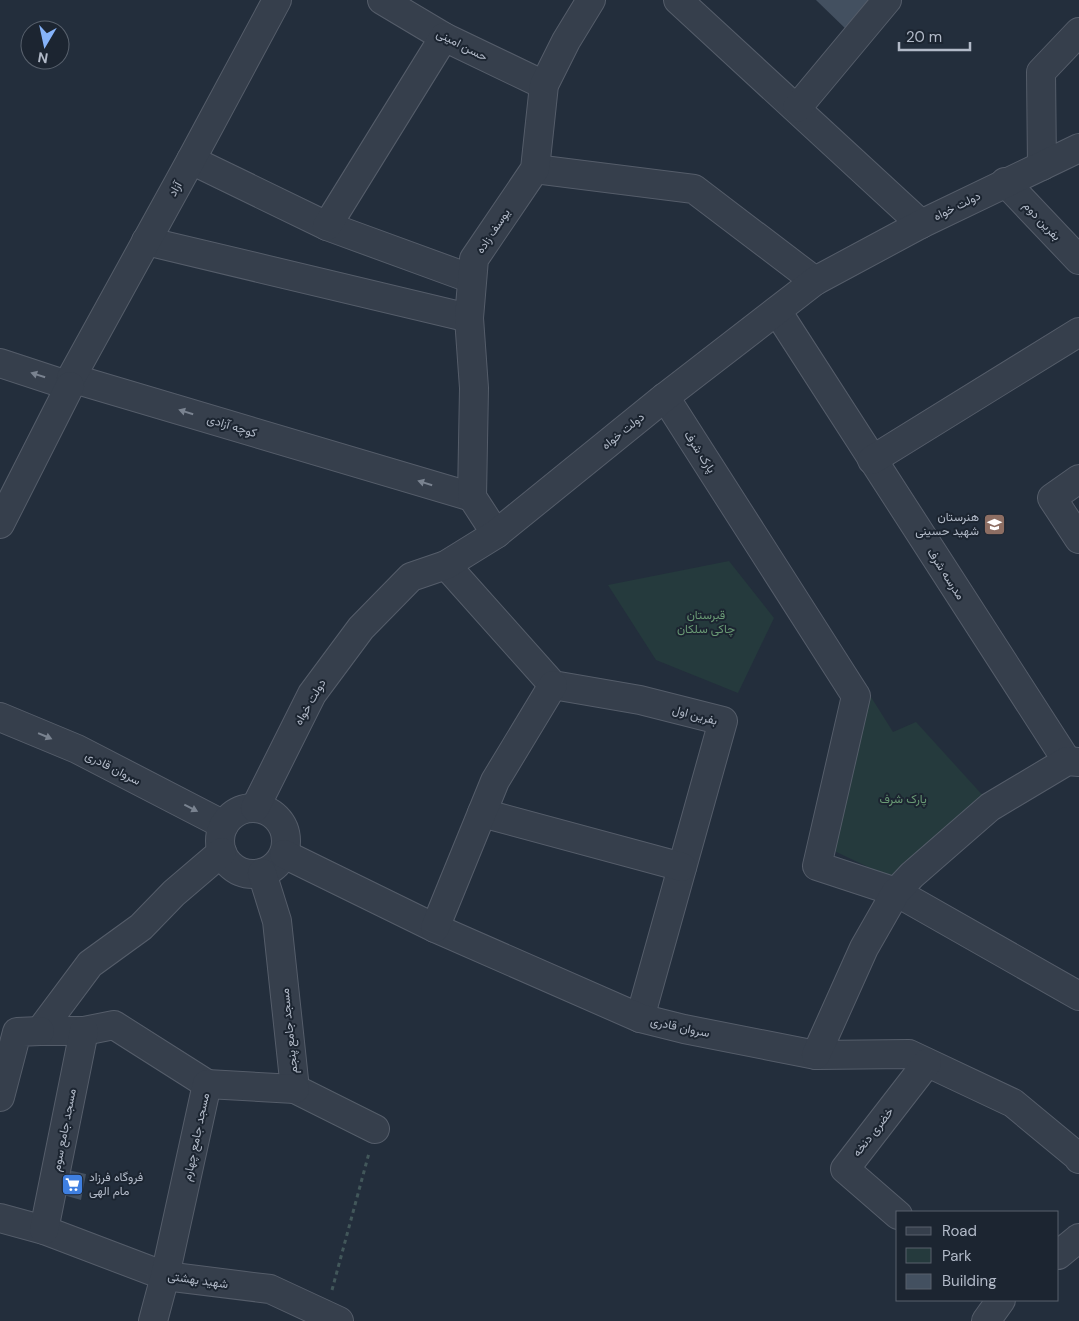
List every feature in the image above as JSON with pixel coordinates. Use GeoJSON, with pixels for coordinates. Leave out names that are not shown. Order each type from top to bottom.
{"type":"FeatureCollection","features":[{"type":"Feature","properties":{"kind":"street","name":"آزاد"},"geometry":{"type":"LineString","coordinates":[[0,524],[71,382],[277,0]]}},
{"type":"Feature","properties":{"kind":"street","name":"حسن امینی"},"geometry":{"type":"LineString","coordinates":[[382,0],[444,37],[544,85]]}},
{"type":"Feature","properties":{"kind":"street","name":"یوسف زاده"},"geometry":{"type":"LineString","coordinates":[[472,497],[474,388],[469,318],[474,259],[535,169],[544,85],[566,41],[591,0]]}},
{"type":"Feature","properties":{"kind":"street"},"geometry":{"type":"LineString","coordinates":[[678,0],[921,224]]}},
{"type":"Feature","properties":{"kind":"street"},"geometry":{"type":"LineString","coordinates":[[797,108],[887,0]]}},
{"type":"Feature","properties":{"kind":"street"},"geometry":{"type":"LineString","coordinates":[[1042,166],[1040,72],[1079,32]]}},
{"type":"Feature","properties":{"kind":"street"},"geometry":{"type":"LineString","coordinates":[[327,226],[444,37]]}},
{"type":"Feature","properties":{"kind":"street","name":"دولت خواه"},"geometry":{"type":"LineString","coordinates":[[255,808],[312,694],[361,628],[411,577],[446,566],[496,534],[665,397],[815,281],[921,224],[1079,148]]}},
{"type":"Feature","properties":{"kind":"street"},"geometry":{"type":"LineString","coordinates":[[192,160],[327,226],[472,279]]}},
{"type":"Feature","properties":{"kind":"street"},"geometry":{"type":"LineString","coordinates":[[535,169],[694,189],[815,281]]}},
{"type":"Feature","properties":{"kind":"street","name":"بفرین دوم"},"geometry":{"type":"LineString","coordinates":[[1005,182],[1079,260]]}},
{"type":"Feature","properties":{"kind":"street"},"geometry":{"type":"LineString","coordinates":[[146,241],[469,318]]}},
{"type":"Feature","properties":{"kind":"street","name":"مدرسه شرف"},"geometry":{"type":"LineString","coordinates":[[777,311],[872,460],[1073,761]]}},
{"type":"Feature","properties":{"kind":"street"},"geometry":{"type":"LineString","coordinates":[[872,460],[1079,332]]}},
{"type":"Feature","properties":{"kind":"street","name":"کوچه آزادی"},"geometry":{"type":"LineString","coordinates":[[0,363],[472,497]]}},
{"type":"Feature","properties":{"kind":"street","name":"پارک شرف"},"geometry":{"type":"LineString","coordinates":[[665,397],[856,696],[817,866],[896,892]]}},
{"type":"Feature","properties":{"kind":"street"},"geometry":{"type":"LineString","coordinates":[[1079,479],[1052,498],[1079,538]]}},
{"type":"Feature","properties":{"kind":"street"},"geometry":{"type":"LineString","coordinates":[[472,497],[496,534]]}},
{"type":"Feature","properties":{"kind":"street"},"geometry":{"type":"LineString","coordinates":[[435,928],[495,781],[553,685],[446,566]]}},
{"type":"Feature","properties":{"kind":"street","name":"بفرین اول"},"geometry":{"type":"LineString","coordinates":[[553,685],[640,700],[723,721],[640,1018]]}},
{"type":"Feature","properties":{"kind":"street","name":"سروان قادری"},"geometry":{"type":"LineString","coordinates":[[0,718],[77,750],[224,825]]}},
{"type":"Feature","properties":{"kind":"street"},"geometry":{"type":"LineString","coordinates":[[816,1055],[864,948],[896,892],[912,874],[990,807],[1073,761]]}},
{"type":"Feature","properties":{"kind":"street"},"geometry":{"type":"LineString","coordinates":[[245,808],[255,808],[275,815],[282,823],[286,833],[286,844],[284,854],[278,863],[262,873],[252,874],[242,872],[227,861],[222,852],[221,834],[229,818],[245,808]]}},
{"type":"Feature","properties":{"kind":"street"},"geometry":{"type":"LineString","coordinates":[[482,813],[682,867]]}},
{"type":"Feature","properties":{"kind":"street"},"geometry":{"type":"LineString","coordinates":[[0,1097],[19,1031],[90,964],[141,927],[174,893],[222,852]]}},
{"type":"Feature","properties":{"kind":"street","name":"سروان قادری"},"geometry":{"type":"LineString","coordinates":[[284,854],[435,928],[640,1018],[684,1029],[816,1055],[909,1054],[1014,1103],[1073,1144]]}},
{"type":"Feature","properties":{"kind":"street","name":"مسجد جامع پنجم"},"geometry":{"type":"LineString","coordinates":[[262,873],[277,921],[295,1089],[375,1129]]}},
{"type":"Feature","properties":{"kind":"street"},"geometry":{"type":"LineString","coordinates":[[896,892],[1079,996]]}},
{"type":"Feature","properties":{"kind":"street"},"geometry":{"type":"LineString","coordinates":[[19,1031],[84,1031],[114,1025],[207,1084]]}},
{"type":"Feature","properties":{"kind":"street","name":"مسجد جامع سوم"},"geometry":{"type":"LineString","coordinates":[[44,1230],[84,1031]]}},
{"type":"Feature","properties":{"kind":"street","name":"خضری دنخه"},"geometry":{"type":"LineString","coordinates":[[896,1213],[845,1169],[927,1063]]}},
{"type":"Feature","properties":{"kind":"street","name":"مسجد جامع چهارم"},"geometry":{"type":"LineString","coordinates":[[153,1321],[166,1276],[207,1084],[295,1089]]}},
{"type":"Feature","properties":{"kind":"street","name":"شهید بهشتی"},"geometry":{"type":"LineString","coordinates":[[0,1218],[44,1230],[166,1276],[270,1289],[332,1318]]}},
{"type":"Feature","properties":{"kind":"street"},"geometry":{"type":"LineString","coordinates":[[1059,1254],[1079,1238]]}},
{"type":"Feature","properties":{"kind":"path"},"geometry":{"type":"LineString","coordinates":[[332,1318],[375,1129]]}},
{"type":"Feature","properties":{"kind":"green space","name":"قبرستان چاکی سلکان"},"geometry":{"type":"Polygon","coordinates":[[[729,561],[774,618],[738,693],[656,660],[608,585],[729,561]]]}},
{"type":"Feature","properties":{"kind":"green space","name":"پارک شرف"},"geometry":{"type":"Polygon","coordinates":[[[871,697],[893,732],[916,722],[986,799],[904,884],[830,849],[860,712],[871,697]]]}},
{"type":"Feature","properties":{"kind":"building"},"geometry":{"type":"Polygon","coordinates":[[[816,0],[879,0],[850,33],[816,0]]]}},
{"type":"Feature","properties":{"kind":"building","name":"فروگاه فرزاد مام الهی"},"geometry":{"type":"Polygon","coordinates":[[[63,1169],[86,1174],[81,1200],[60,1194],[63,1169]]]}},
{"type":"Feature","properties":{"kind":"place","name":"هنرستان شهید حسینی"},"geometry":{"type":"Point","coordinates":[995,524]}},
{"type":"Feature","properties":{"kind":"place","name":"فروگاه فرزاد مام الهی"},"geometry":{"type":"Point","coordinates":[73,1184]}}]}
